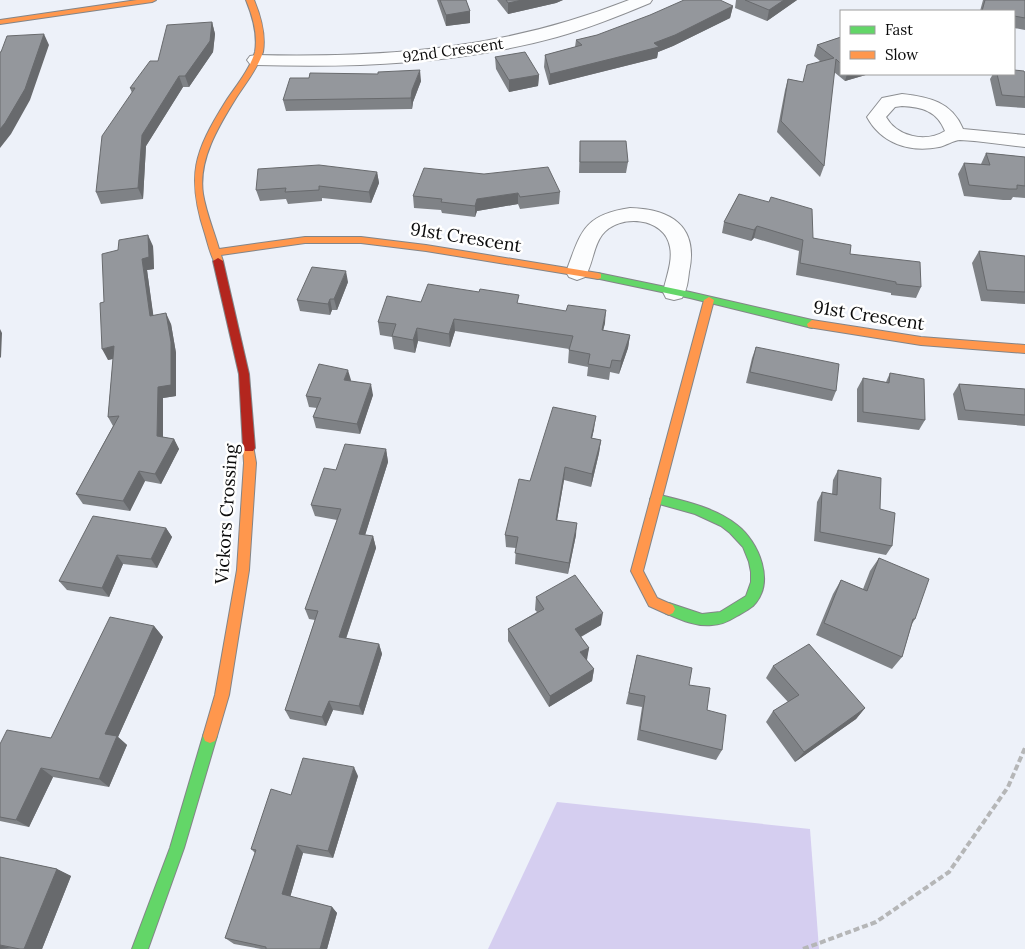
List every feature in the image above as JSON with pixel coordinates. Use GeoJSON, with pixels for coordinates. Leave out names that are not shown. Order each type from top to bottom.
{"type":"FeatureCollection","features":[{"type":"Feature","properties":{"kind":"street"},"geometry":{"type":"LineString","coordinates":[[0,22],[152,0]]}},
{"type":"Feature","properties":{"kind":"street","name":"Vickors Crossing"},"geometry":{"type":"LineString","coordinates":[[140,949],[177,848],[222,695],[243,570],[250,463],[244,374],[216,254],[203,215],[198,183],[204,152],[217,123],[259,53],[260,36],[257,17],[250,0]]}},
{"type":"Feature","properties":{"kind":"street","name":"92nd Crescent"},"geometry":{"type":"LineString","coordinates":[[256,60],[343,62],[404,58],[465,50],[522,39],[575,25],[644,0]]}},
{"type":"Feature","properties":{"kind":"street"},"geometry":{"type":"LineString","coordinates":[[956,133],[968,136],[1025,141]]}},
{"type":"Feature","properties":{"kind":"street"},"geometry":{"type":"LineString","coordinates":[[577,272],[595,229],[610,219],[623,215],[645,215],[664,222],[676,233],[682,246],[674,292]]}},
{"type":"Feature","properties":{"kind":"street","name":"91st Crescent"},"geometry":{"type":"LineString","coordinates":[[216,254],[283,241],[319,239],[360,240],[577,272],[815,324],[897,339],[1025,349]]}},
{"type":"Feature","properties":{"kind":"street"},"geometry":{"type":"LineString","coordinates":[[656,499],[706,512],[735,530],[753,553],[760,576],[750,601],[720,618],[688,618],[653,602],[637,572],[656,499],[709,300]]}},
{"type":"Feature","properties":{"kind":"path"},"geometry":{"type":"LineString","coordinates":[[803,949],[876,922],[949,872],[1008,787],[1025,748]]}},
{"type":"Feature","properties":{"kind":"shaded area"},"geometry":{"type":"Polygon","coordinates":[[[557,802],[810,829],[819,949],[488,949],[557,802]]]}},
{"type":"Feature","properties":{"kind":"building"},"geometry":{"type":"Polygon","coordinates":[[[440,0],[466,0],[470,11],[446,15],[440,0]]]}},
{"type":"Feature","properties":{"kind":"building"},"geometry":{"type":"Polygon","coordinates":[[[506,0],[522,0],[508,3],[506,0]]]}},
{"type":"Feature","properties":{"kind":"building"},"geometry":{"type":"Polygon","coordinates":[[[684,0],[720,0],[733,6],[675,35],[654,43],[659,47],[550,74],[545,55],[582,45],[576,40],[597,35],[684,0]]]}},
{"type":"Feature","properties":{"kind":"building"},"geometry":{"type":"Polygon","coordinates":[[[745,0],[784,0],[769,10],[745,0]]]}},
{"type":"Feature","properties":{"kind":"building"},"geometry":{"type":"Polygon","coordinates":[[[985,0],[1025,0],[1025,18],[1015,16],[1015,10],[982,10],[985,0]]]}},
{"type":"Feature","properties":{"kind":"building"},"geometry":{"type":"Polygon","coordinates":[[[212,22],[210,41],[185,76],[179,76],[142,135],[138,188],[96,192],[102,136],[135,88],[130,88],[150,61],[158,61],[167,25],[212,22]]]}},
{"type":"Feature","properties":{"kind":"building"},"geometry":{"type":"Polygon","coordinates":[[[44,34],[25,89],[0,129],[0,52],[7,36],[44,34]]]}},
{"type":"Feature","properties":{"kind":"building"},"geometry":{"type":"Polygon","coordinates":[[[840,37],[840,63],[836,59],[824,166],[781,121],[788,79],[803,82],[807,65],[834,58],[817,45],[840,37]]]}},
{"type":"Feature","properties":{"kind":"building"},"geometry":{"type":"Polygon","coordinates":[[[525,52],[539,75],[509,80],[495,57],[525,52]]]}},
{"type":"Feature","properties":{"kind":"building"},"geometry":{"type":"Polygon","coordinates":[[[420,70],[411,98],[283,100],[290,78],[309,78],[310,73],[378,74],[378,72],[420,70]]]}},
{"type":"Feature","properties":{"kind":"building"},"geometry":{"type":"Polygon","coordinates":[[[1015,70],[1024,71],[1025,97],[1002,95],[997,75],[1015,75],[1015,70]]]}},
{"type":"Feature","properties":{"kind":"building"},"geometry":{"type":"Polygon","coordinates":[[[580,141],[626,141],[628,162],[580,162],[580,141]]]}},
{"type":"Feature","properties":{"kind":"building"},"geometry":{"type":"Polygon","coordinates":[[[986,153],[1025,157],[1025,186],[1017,185],[1017,189],[1009,189],[969,185],[964,163],[990,165],[986,153]]]}},
{"type":"Feature","properties":{"kind":"building"},"geometry":{"type":"Polygon","coordinates":[[[319,165],[377,172],[369,192],[319,186],[319,190],[285,192],[286,188],[256,190],[258,169],[319,165]]]}},
{"type":"Feature","properties":{"kind":"building"},"geometry":{"type":"Polygon","coordinates":[[[548,167],[560,192],[520,197],[518,193],[477,199],[475,206],[441,202],[442,199],[413,196],[424,168],[484,174],[548,167]]]}},
{"type":"Feature","properties":{"kind":"building"},"geometry":{"type":"Polygon","coordinates":[[[739,194],[769,202],[771,197],[812,209],[813,238],[851,245],[850,254],[920,262],[921,287],[896,284],[896,282],[800,263],[803,240],[757,226],[754,230],[724,222],[739,194]]]}},
{"type":"Feature","properties":{"kind":"building"},"geometry":{"type":"Polygon","coordinates":[[[148,235],[149,257],[142,259],[150,316],[166,313],[171,342],[171,385],[158,387],[157,436],[174,439],[155,474],[139,471],[123,501],[76,494],[119,416],[108,417],[114,346],[102,349],[100,303],[104,302],[102,254],[118,250],[119,240],[148,235]]]}},
{"type":"Feature","properties":{"kind":"building"},"geometry":{"type":"Polygon","coordinates":[[[979,251],[1025,256],[1025,292],[987,290],[979,251]]]}},
{"type":"Feature","properties":{"kind":"building"},"geometry":{"type":"Polygon","coordinates":[[[312,267],[346,271],[334,299],[330,299],[328,304],[297,300],[312,267]]]}},
{"type":"Feature","properties":{"kind":"building"},"geometry":{"type":"Polygon","coordinates":[[[428,284],[479,292],[480,289],[519,295],[517,303],[566,311],[568,305],[606,310],[602,330],[630,335],[621,361],[612,360],[610,368],[588,364],[590,354],[569,350],[573,336],[454,319],[449,334],[417,328],[413,340],[392,336],[396,324],[378,322],[387,296],[421,302],[428,284]]]}},
{"type":"Feature","properties":{"kind":"building"},"geometry":{"type":"Polygon","coordinates":[[[756,347],[839,364],[836,391],[750,372],[756,347]]]}},
{"type":"Feature","properties":{"kind":"building"},"geometry":{"type":"Polygon","coordinates":[[[319,364],[348,370],[344,380],[371,384],[357,424],[313,417],[321,398],[306,396],[319,364]]]}},
{"type":"Feature","properties":{"kind":"building"},"geometry":{"type":"Polygon","coordinates":[[[890,373],[924,379],[925,420],[863,412],[863,378],[889,383],[890,373]]]}},
{"type":"Feature","properties":{"kind":"building"},"geometry":{"type":"Polygon","coordinates":[[[959,384],[1025,389],[1025,415],[965,410],[959,384]]]}},
{"type":"Feature","properties":{"kind":"building"},"geometry":{"type":"Polygon","coordinates":[[[553,407],[596,416],[591,438],[601,440],[592,474],[565,467],[556,520],[577,523],[569,563],[515,553],[518,537],[505,535],[519,479],[530,481],[553,407]]]}},
{"type":"Feature","properties":{"kind":"building"},"geometry":{"type":"Polygon","coordinates":[[[345,444],[386,449],[359,534],[373,536],[339,637],[379,644],[359,706],[329,701],[322,717],[285,710],[318,611],[305,609],[341,509],[311,505],[324,468],[336,470],[345,444]]]}},
{"type":"Feature","properties":{"kind":"building"},"geometry":{"type":"Polygon","coordinates":[[[838,470],[881,478],[880,509],[895,513],[892,546],[820,532],[822,492],[837,495],[838,470]]]}},
{"type":"Feature","properties":{"kind":"building"},"geometry":{"type":"Polygon","coordinates":[[[93,516],[166,528],[151,559],[117,555],[102,588],[59,581],[93,516]]]}},
{"type":"Feature","properties":{"kind":"building"},"geometry":{"type":"Polygon","coordinates":[[[879,558],[929,579],[915,619],[913,619],[902,657],[824,623],[841,580],[867,591],[879,558]]]}},
{"type":"Feature","properties":{"kind":"building"},"geometry":{"type":"Polygon","coordinates":[[[575,575],[603,613],[575,629],[589,648],[580,652],[594,669],[550,696],[508,629],[544,609],[536,597],[575,575]]]}},
{"type":"Feature","properties":{"kind":"building"},"geometry":{"type":"Polygon","coordinates":[[[110,617],[154,626],[105,734],[117,736],[99,779],[41,768],[16,820],[0,817],[0,744],[7,730],[51,738],[110,617]]]}},
{"type":"Feature","properties":{"kind":"building"},"geometry":{"type":"Polygon","coordinates":[[[809,644],[865,708],[804,752],[773,711],[799,695],[773,666],[809,644]]]}},
{"type":"Feature","properties":{"kind":"building"},"geometry":{"type":"Polygon","coordinates":[[[637,655],[692,668],[689,685],[710,688],[707,710],[726,715],[722,750],[640,730],[645,696],[629,693],[637,655]]]}},
{"type":"Feature","properties":{"kind":"building"},"geometry":{"type":"Polygon","coordinates":[[[303,758],[354,767],[328,851],[297,845],[282,894],[332,907],[320,949],[266,949],[266,947],[225,938],[256,850],[251,849],[271,789],[291,795],[303,758]]]}},
{"type":"Feature","properties":{"kind":"building"},"geometry":{"type":"Polygon","coordinates":[[[0,857],[57,869],[24,949],[0,945],[0,857]]]}},
{"type":"Feature","properties":{"kind":"traffic: fast"},"geometry":{"type":"LineString","coordinates":[[598,276],[690,295],[812,324]]}},
{"type":"Feature","properties":{"kind":"traffic: fast"},"geometry":{"type":"LineString","coordinates":[[656,499],[707,513],[725,523],[741,536],[756,562],[757,582],[750,600],[724,617],[715,620],[702,619],[669,609]]}},
{"type":"Feature","properties":{"kind":"traffic: fast"},"geometry":{"type":"LineString","coordinates":[[140,949],[177,848],[210,736]]}},
{"type":"Feature","properties":{"kind":"traffic: slow"},"geometry":{"type":"LineString","coordinates":[[0,22],[152,0]]}},
{"type":"Feature","properties":{"kind":"traffic: slow"},"geometry":{"type":"LineString","coordinates":[[218,261],[200,203],[199,169],[214,128],[259,52],[259,26],[250,0]]}},
{"type":"Feature","properties":{"kind":"traffic: slow"},"geometry":{"type":"LineString","coordinates":[[216,253],[305,240],[361,240],[426,248],[598,276]]}},
{"type":"Feature","properties":{"kind":"traffic: slow"},"geometry":{"type":"LineString","coordinates":[[669,609],[653,602],[637,571],[709,300]]}},
{"type":"Feature","properties":{"kind":"traffic: slow"},"geometry":{"type":"LineString","coordinates":[[812,324],[921,341],[1025,349]]}},
{"type":"Feature","properties":{"kind":"traffic: slow"},"geometry":{"type":"LineString","coordinates":[[210,736],[222,695],[243,570],[250,463],[249,448]]}},
{"type":"Feature","properties":{"kind":"traffic: jam"},"geometry":{"type":"LineString","coordinates":[[218,261],[244,374],[249,448]]}}]}
